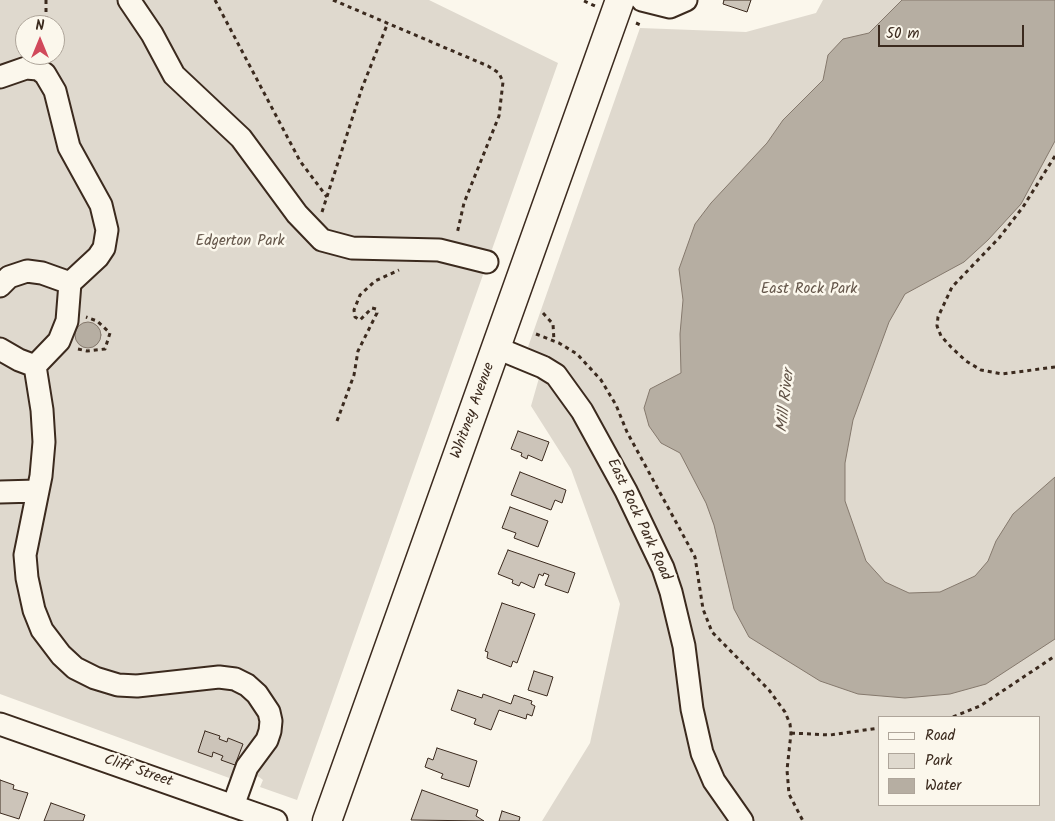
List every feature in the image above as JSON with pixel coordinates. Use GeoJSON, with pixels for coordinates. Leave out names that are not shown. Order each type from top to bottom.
{"type":"FeatureCollection","features":[{"type":"Feature","properties":{"kind":"main road","name":"Whitney Avenue"},"geometry":{"type":"LineString","coordinates":[[327,821],[620,0]]}},
{"type":"Feature","properties":{"kind":"street"},"geometry":{"type":"LineString","coordinates":[[129,0],[152,34],[174,75],[241,138],[314,234],[332,244],[352,248],[424,248],[454,253],[488,262]]}},
{"type":"Feature","properties":{"kind":"street"},"geometry":{"type":"LineString","coordinates":[[642,0],[670,7],[686,0]]}},
{"type":"Feature","properties":{"kind":"street"},"geometry":{"type":"LineString","coordinates":[[0,76],[26,68],[38,69],[45,74],[55,91],[69,147],[104,212],[107,230],[104,248],[98,257],[70,283],[69,313],[59,341],[35,366]]}},
{"type":"Feature","properties":{"kind":"street"},"geometry":{"type":"LineString","coordinates":[[0,286],[9,277],[28,271],[42,273],[70,283]]}},
{"type":"Feature","properties":{"kind":"street","name":"East Rock Park Road"},"geometry":{"type":"LineString","coordinates":[[497,348],[543,367],[556,376],[582,411],[618,474],[652,543],[671,592],[684,646],[697,732],[705,761],[721,794],[742,821]]}},
{"type":"Feature","properties":{"kind":"street"},"geometry":{"type":"LineString","coordinates":[[0,349],[19,360],[35,366]]}},
{"type":"Feature","properties":{"kind":"street"},"geometry":{"type":"LineString","coordinates":[[35,366],[42,410],[44,442],[26,555],[34,610],[42,630],[61,655],[75,668],[95,678],[118,685],[159,685],[219,677],[235,679],[247,685],[264,703],[271,721],[270,731],[267,740],[247,767],[233,806]]}},
{"type":"Feature","properties":{"kind":"street"},"geometry":{"type":"LineString","coordinates":[[0,492],[37,491]]}},
{"type":"Feature","properties":{"kind":"street","name":"Cliff Street"},"geometry":{"type":"LineString","coordinates":[[0,724],[276,821]]}},
{"type":"Feature","properties":{"kind":"path"},"geometry":{"type":"LineString","coordinates":[[46,0],[46,15]]}},
{"type":"Feature","properties":{"kind":"path"},"geometry":{"type":"LineString","coordinates":[[215,0],[300,161],[327,197]]}},
{"type":"Feature","properties":{"kind":"path"},"geometry":{"type":"LineString","coordinates":[[333,0],[387,25],[488,66],[499,73],[503,82],[500,116],[464,202],[454,253]]}},
{"type":"Feature","properties":{"kind":"path"},"geometry":{"type":"LineString","coordinates":[[314,234],[362,88],[387,25]]}},
{"type":"Feature","properties":{"kind":"path"},"geometry":{"type":"LineString","coordinates":[[1055,156],[1024,207],[999,238],[952,287],[938,317],[937,326],[941,336],[951,348],[966,361],[981,370],[1002,374],[1055,367]]}},
{"type":"Feature","properties":{"kind":"path"},"geometry":{"type":"LineString","coordinates":[[337,421],[354,375],[358,351],[377,313],[376,309],[372,308],[360,320],[355,317],[354,310],[360,295],[375,281],[406,268]]}},
{"type":"Feature","properties":{"kind":"path"},"geometry":{"type":"LineString","coordinates":[[543,313],[553,324],[554,341]]}},
{"type":"Feature","properties":{"kind":"path"},"geometry":{"type":"LineString","coordinates":[[82,350],[105,350],[110,333],[93,319]]}},
{"type":"Feature","properties":{"kind":"path"},"geometry":{"type":"LineString","coordinates":[[536,334],[554,341],[577,354],[587,363],[616,405],[627,432],[695,557],[703,610],[709,626],[723,645],[780,703],[790,724],[791,733],[787,770],[789,794],[803,821]]}},
{"type":"Feature","properties":{"kind":"path"},"geometry":{"type":"LineString","coordinates":[[955,716],[980,706],[1055,656]]}},
{"type":"Feature","properties":{"kind":"path"},"geometry":{"type":"LineString","coordinates":[[791,733],[830,735],[878,728]]}},
{"type":"Feature","properties":{"kind":"green space","name":"Edgerton Park"},"geometry":{"type":"Polygon","coordinates":[[[0,0],[429,0],[558,63],[297,800],[260,787],[263,780],[259,777],[236,769],[232,779],[0,694],[0,0]]]}},
{"type":"Feature","properties":{"kind":"green space","name":"East Rock Park"},"geometry":{"type":"Polygon","coordinates":[[[823,0],[1055,0],[1055,821],[542,821],[590,743],[620,604],[571,469],[531,406],[545,357],[528,347],[640,28],[746,32],[816,13],[823,0]]]}},
{"type":"Feature","properties":{"kind":"water","name":"Mill River"},"geometry":{"type":"Polygon","coordinates":[[[902,0],[1055,0],[1055,141],[1021,204],[988,240],[964,262],[905,294],[889,322],[853,420],[845,463],[845,501],[866,561],[885,582],[909,593],[940,592],[975,576],[988,561],[996,541],[1013,514],[1055,477],[1055,639],[986,684],[950,694],[905,698],[858,694],[820,681],[749,637],[734,609],[714,525],[706,503],[680,453],[661,443],[649,426],[644,408],[650,389],[681,373],[680,334],[683,300],[679,269],[695,224],[711,203],[767,143],[783,120],[823,80],[828,55],[843,39],[869,33],[902,0]]]}},
{"type":"Feature","properties":{"kind":"water"},"geometry":{"type":"Polygon","coordinates":[[[88,322],[97,326],[101,335],[97,344],[88,348],[79,344],[75,335],[79,326],[88,322]]]}},
{"type":"Feature","properties":{"kind":"building"},"geometry":{"type":"Polygon","coordinates":[[[724,0],[751,0],[747,12],[723,4],[724,0]]]}},
{"type":"Feature","properties":{"kind":"building"},"geometry":{"type":"Polygon","coordinates":[[[518,431],[549,442],[542,461],[528,455],[527,459],[521,456],[522,453],[511,449],[518,431]]]}},
{"type":"Feature","properties":{"kind":"building"},"geometry":{"type":"Polygon","coordinates":[[[520,472],[566,490],[562,503],[555,500],[551,510],[511,495],[520,472]]]}},
{"type":"Feature","properties":{"kind":"building"},"geometry":{"type":"Polygon","coordinates":[[[510,507],[548,521],[538,547],[514,538],[516,533],[502,528],[510,507]]]}},
{"type":"Feature","properties":{"kind":"building"},"geometry":{"type":"Polygon","coordinates":[[[508,550],[575,573],[568,593],[545,585],[549,575],[544,573],[543,576],[539,574],[534,588],[521,582],[519,586],[512,583],[513,580],[498,574],[508,550]]]}},
{"type":"Feature","properties":{"kind":"building"},"geometry":{"type":"Polygon","coordinates":[[[502,603],[535,614],[517,663],[513,661],[511,667],[487,658],[488,652],[485,651],[502,603]]]}},
{"type":"Feature","properties":{"kind":"building"},"geometry":{"type":"Polygon","coordinates":[[[534,671],[553,677],[547,696],[528,690],[534,671]]]}},
{"type":"Feature","properties":{"kind":"building"},"geometry":{"type":"Polygon","coordinates":[[[458,690],[482,698],[483,694],[511,704],[514,695],[532,701],[531,704],[535,706],[532,716],[527,714],[526,719],[499,710],[491,730],[474,724],[476,719],[451,710],[458,690]]]}},
{"type":"Feature","properties":{"kind":"building"},"geometry":{"type":"Polygon","coordinates":[[[205,731],[220,736],[219,739],[227,742],[228,738],[243,744],[235,765],[221,760],[223,756],[213,752],[212,757],[198,752],[205,731]]]}},
{"type":"Feature","properties":{"kind":"building"},"geometry":{"type":"Polygon","coordinates":[[[437,748],[477,761],[469,787],[441,778],[443,774],[425,767],[428,758],[433,760],[437,748]]]}},
{"type":"Feature","properties":{"kind":"building"},"geometry":{"type":"Polygon","coordinates":[[[0,780],[14,785],[13,789],[28,793],[19,819],[0,813],[0,780]]]}},
{"type":"Feature","properties":{"kind":"building"},"geometry":{"type":"Polygon","coordinates":[[[422,790],[478,810],[476,816],[484,821],[411,820],[422,790]]]}},
{"type":"Feature","properties":{"kind":"building"},"geometry":{"type":"Polygon","coordinates":[[[51,803],[85,815],[83,821],[44,821],[51,803]]]}},
{"type":"Feature","properties":{"kind":"building"},"geometry":{"type":"Polygon","coordinates":[[[502,811],[520,817],[519,821],[499,821],[502,811]]]}}]}
